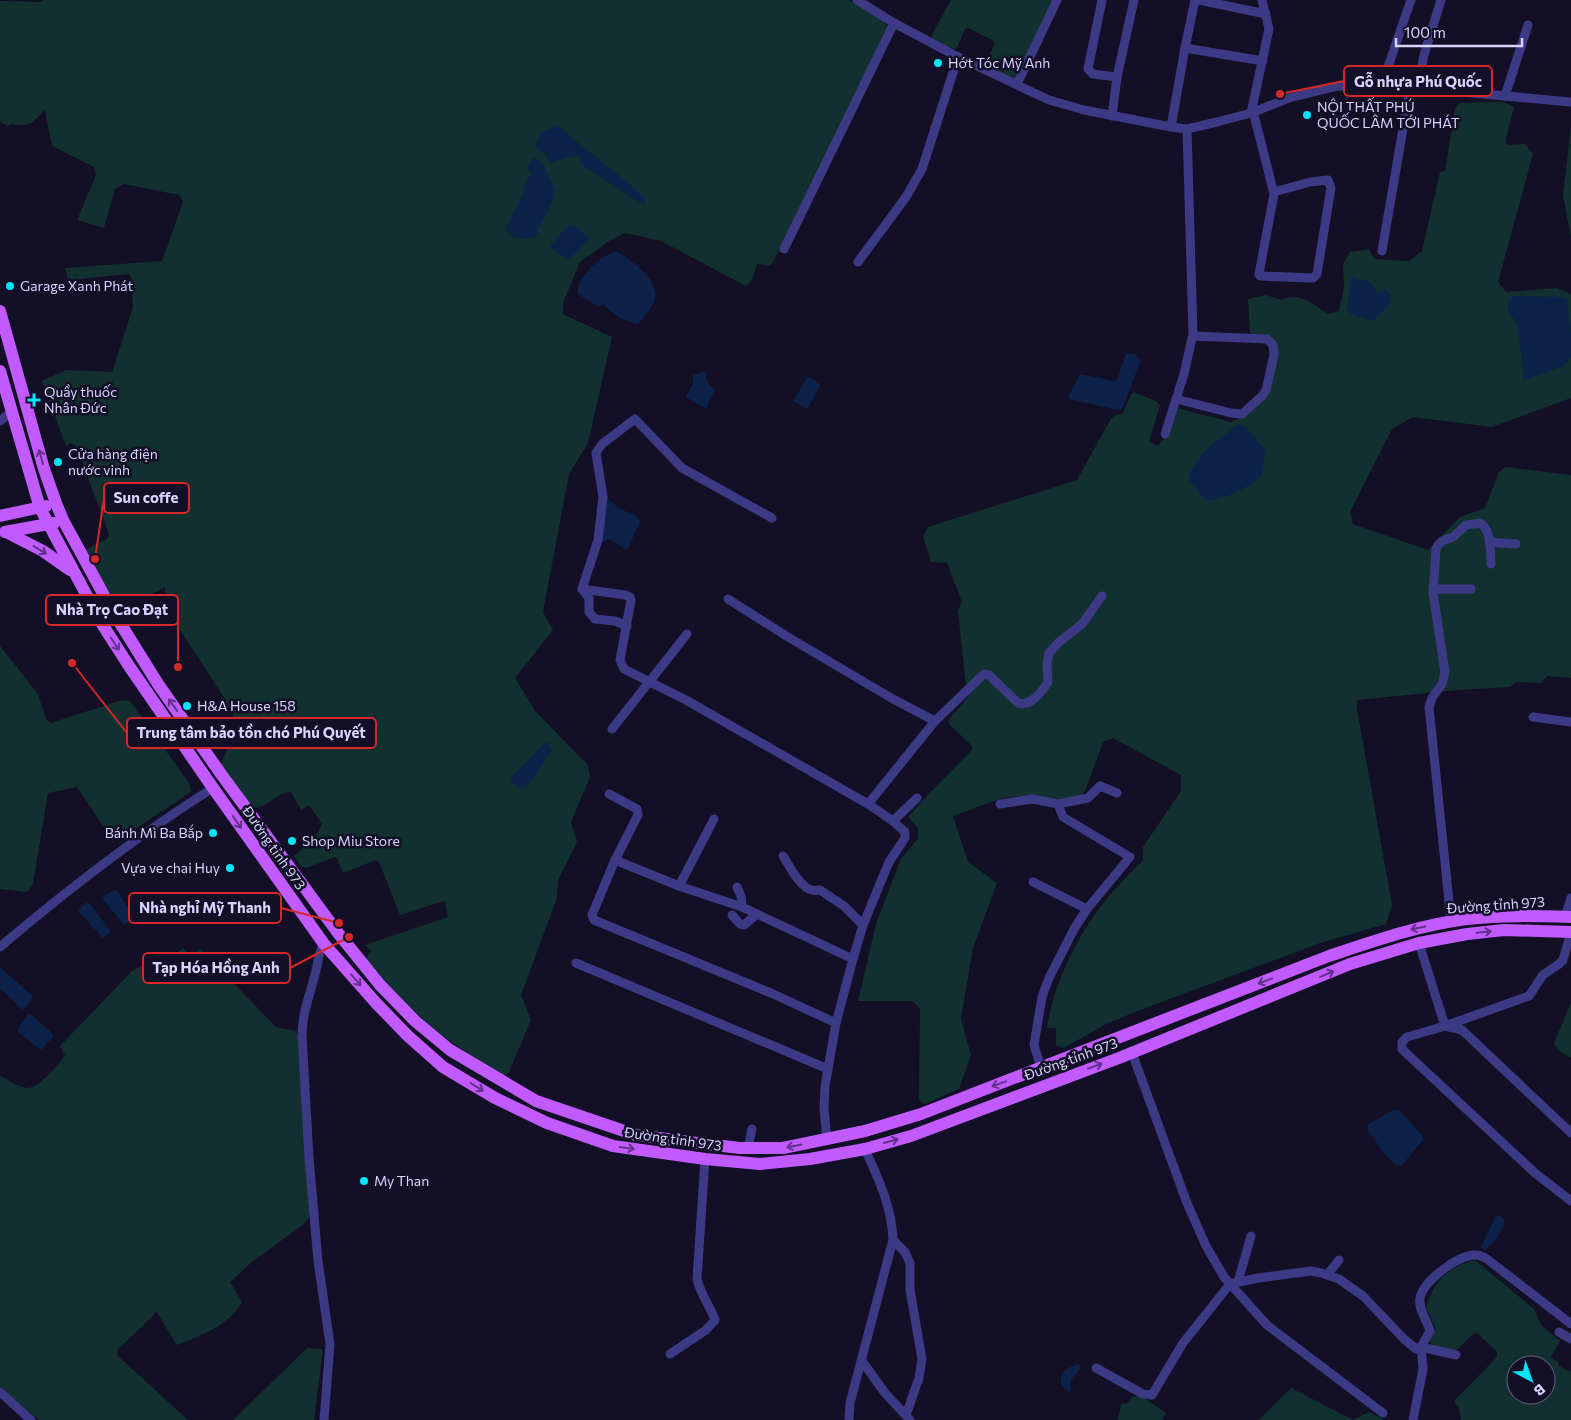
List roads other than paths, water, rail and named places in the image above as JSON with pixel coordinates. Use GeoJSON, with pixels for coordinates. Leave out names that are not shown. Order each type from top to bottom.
{"type":"FeatureCollection","features":[{"type":"Feature","properties":{"kind":"main road","name":"Đường tỉnh 973"},"geometry":{"type":"LineString","coordinates":[[0,311],[44,469],[63,520],[134,646],[158,684],[221,774],[338,933],[380,985],[415,1021],[450,1050],[536,1101],[636,1135],[697,1144],[748,1148],[783,1148],[828,1140],[921,1114],[1329,956],[1397,933],[1451,921],[1526,915],[1568,917]]}},
{"type":"Feature","properties":{"kind":"main road","name":"Đường tỉnh 973"},"geometry":{"type":"LineString","coordinates":[[0,370],[40,508],[102,624],[211,785],[324,944],[376,1004],[443,1066],[495,1098],[546,1123],[613,1146],[705,1160],[760,1164],[810,1159],[865,1148],[910,1136],[1132,1053],[1350,964],[1419,944],[1467,934],[1504,930],[1571,932]]}},
{"type":"Feature","properties":{"kind":"main road"},"geometry":{"type":"LineString","coordinates":[[0,516],[56,503]]}},
{"type":"Feature","properties":{"kind":"main road"},"geometry":{"type":"LineString","coordinates":[[3,533],[48,525],[63,520]]}},
{"type":"Feature","properties":{"kind":"main road"},"geometry":{"type":"LineString","coordinates":[[3,533],[44,551],[73,572]]}},
{"type":"Feature","properties":{"kind":"main road"},"geometry":{"type":"LineString","coordinates":[[324,944],[338,933]]}},
{"type":"Feature","properties":{"kind":"main road"},"geometry":{"type":"LineString","coordinates":[[1041,1068],[1049,1083]]}},
{"type":"Feature","properties":{"kind":"street"},"geometry":{"type":"LineString","coordinates":[[857,0],[894,23],[958,57],[1049,100],[1112,116],[1171,127],[1187,129],[1252,112],[1289,98],[1338,86],[1414,88],[1571,102]]}},
{"type":"Feature","properties":{"kind":"street"},"geometry":{"type":"LineString","coordinates":[[1017,84],[1057,0]]}},
{"type":"Feature","properties":{"kind":"street"},"geometry":{"type":"LineString","coordinates":[[1102,0],[1088,70],[1093,74],[1117,77]]}},
{"type":"Feature","properties":{"kind":"street"},"geometry":{"type":"LineString","coordinates":[[1112,116],[1117,77],[1134,0]]}},
{"type":"Feature","properties":{"kind":"street"},"geometry":{"type":"LineString","coordinates":[[1171,127],[1195,0]]}},
{"type":"Feature","properties":{"kind":"street"},"geometry":{"type":"LineString","coordinates":[[1199,0],[1266,14]]}},
{"type":"Feature","properties":{"kind":"street"},"geometry":{"type":"LineString","coordinates":[[1262,0],[1269,29],[1252,112],[1274,192],[1258,274],[1266,277],[1313,278],[1317,274],[1331,188],[1330,184],[1328,180],[1318,180],[1274,192]]}},
{"type":"Feature","properties":{"kind":"street"},"geometry":{"type":"LineString","coordinates":[[1381,87],[1411,0]]}},
{"type":"Feature","properties":{"kind":"street"},"geometry":{"type":"LineString","coordinates":[[1382,251],[1414,88],[1441,0]]}},
{"type":"Feature","properties":{"kind":"street"},"geometry":{"type":"LineString","coordinates":[[784,249],[894,23]]}},
{"type":"Feature","properties":{"kind":"street"},"geometry":{"type":"LineString","coordinates":[[1506,96],[1528,25]]}},
{"type":"Feature","properties":{"kind":"street"},"geometry":{"type":"LineString","coordinates":[[1185,48],[1263,61]]}},
{"type":"Feature","properties":{"kind":"street"},"geometry":{"type":"LineString","coordinates":[[858,262],[906,197],[922,169],[958,57]]}},
{"type":"Feature","properties":{"kind":"street"},"geometry":{"type":"LineString","coordinates":[[1165,434],[1184,374],[1193,336],[1187,129]]}},
{"type":"Feature","properties":{"kind":"street"},"geometry":{"type":"LineString","coordinates":[[1176,399],[1242,414],[1266,390],[1274,355],[1273,345],[1266,339],[1193,336]]}},
{"type":"Feature","properties":{"kind":"street"},"geometry":{"type":"LineString","coordinates":[[0,421],[11,412]]}},
{"type":"Feature","properties":{"kind":"street"},"geometry":{"type":"LineString","coordinates":[[582,588],[598,540],[603,497],[596,453],[602,444],[635,419],[682,468],[772,518]]}},
{"type":"Feature","properties":{"kind":"street"},"geometry":{"type":"LineString","coordinates":[[1451,921],[1429,707],[1432,698],[1442,684],[1445,672],[1434,589],[1436,549],[1442,541],[1452,537],[1466,525],[1480,523],[1484,526],[1489,542],[1491,564]]}},
{"type":"Feature","properties":{"kind":"street"},"geometry":{"type":"LineString","coordinates":[[1489,542],[1516,544]]}},
{"type":"Feature","properties":{"kind":"street"},"geometry":{"type":"LineString","coordinates":[[582,588],[589,598],[589,612],[595,618],[615,620],[627,626]]}},
{"type":"Feature","properties":{"kind":"street"},"geometry":{"type":"LineString","coordinates":[[582,588],[630,597],[631,606],[620,660],[624,669],[650,681],[868,804],[903,829],[905,838],[889,862],[863,925],[852,959],[836,1023],[824,1108],[828,1140]]}},
{"type":"Feature","properties":{"kind":"street"},"geometry":{"type":"LineString","coordinates":[[1434,589],[1471,589]]}},
{"type":"Feature","properties":{"kind":"street"},"geometry":{"type":"LineString","coordinates":[[868,804],[935,721],[984,674],[989,675],[1018,704],[1024,705],[1031,701],[1048,682],[1047,664],[1050,653],[1059,642],[1082,624],[1102,596]]}},
{"type":"Feature","properties":{"kind":"street"},"geometry":{"type":"LineString","coordinates":[[728,599],[893,699],[935,721]]}},
{"type":"Feature","properties":{"kind":"street"},"geometry":{"type":"LineString","coordinates":[[612,729],[687,634]]}},
{"type":"Feature","properties":{"kind":"street"},"geometry":{"type":"LineString","coordinates":[[1533,717],[1571,722]]}},
{"type":"Feature","properties":{"kind":"street"},"geometry":{"type":"LineString","coordinates":[[0,947],[108,861],[211,785]]}},
{"type":"Feature","properties":{"kind":"street"},"geometry":{"type":"LineString","coordinates":[[1000,804],[1032,799],[1058,804],[1088,798],[1100,786],[1116,793]]}},
{"type":"Feature","properties":{"kind":"street"},"geometry":{"type":"LineString","coordinates":[[609,794],[637,809],[638,814],[615,860],[592,915],[594,920],[771,993],[836,1023]]}},
{"type":"Feature","properties":{"kind":"street"},"geometry":{"type":"LineString","coordinates":[[893,821],[917,798]]}},
{"type":"Feature","properties":{"kind":"street"},"geometry":{"type":"LineString","coordinates":[[1041,1068],[1034,1045],[1042,997],[1049,978],[1060,954],[1086,910],[1130,857],[1063,817],[1058,804]]}},
{"type":"Feature","properties":{"kind":"street"},"geometry":{"type":"LineString","coordinates":[[679,886],[714,819]]}},
{"type":"Feature","properties":{"kind":"street"},"geometry":{"type":"LineString","coordinates":[[783,856],[803,885],[812,890],[820,890],[844,906],[863,925]]}},
{"type":"Feature","properties":{"kind":"street"},"geometry":{"type":"LineString","coordinates":[[615,860],[679,886],[742,907],[852,959]]}},
{"type":"Feature","properties":{"kind":"street"},"geometry":{"type":"LineString","coordinates":[[1034,882],[1086,910]]}},
{"type":"Feature","properties":{"kind":"street"},"geometry":{"type":"LineString","coordinates":[[737,888],[741,896],[742,907]]}},
{"type":"Feature","properties":{"kind":"street"},"geometry":{"type":"LineString","coordinates":[[1568,917],[1571,898]]}},
{"type":"Feature","properties":{"kind":"street"},"geometry":{"type":"LineString","coordinates":[[732,915],[740,924],[744,925],[757,914]]}},
{"type":"Feature","properties":{"kind":"street"},"geometry":{"type":"LineString","coordinates":[[1571,932],[1563,960],[1543,975],[1529,996],[1445,1026],[1407,1037],[1402,1042],[1402,1049],[1535,1173],[1571,1201]]}},
{"type":"Feature","properties":{"kind":"street"},"geometry":{"type":"LineString","coordinates":[[324,944],[320,950],[302,1020],[309,1158],[318,1261],[330,1344],[324,1420]]}},
{"type":"Feature","properties":{"kind":"street"},"geometry":{"type":"LineString","coordinates":[[1419,944],[1445,1026]]}},
{"type":"Feature","properties":{"kind":"street"},"geometry":{"type":"LineString","coordinates":[[576,963],[828,1069]]}},
{"type":"Feature","properties":{"kind":"street"},"geometry":{"type":"LineString","coordinates":[[1445,1026],[1462,1030],[1571,1133]]}},
{"type":"Feature","properties":{"kind":"street"},"geometry":{"type":"LineString","coordinates":[[1132,1053],[1187,1204],[1206,1246],[1242,1296],[1266,1324],[1383,1413]]}},
{"type":"Feature","properties":{"kind":"street"},"geometry":{"type":"LineString","coordinates":[[748,1148],[752,1129]]}},
{"type":"Feature","properties":{"kind":"street"},"geometry":{"type":"LineString","coordinates":[[849,1420],[850,1403],[893,1240],[884,1192],[865,1148]]}},
{"type":"Feature","properties":{"kind":"street"},"geometry":{"type":"LineString","coordinates":[[670,1354],[706,1330],[715,1320],[697,1279],[705,1160]]}},
{"type":"Feature","properties":{"kind":"street"},"geometry":{"type":"LineString","coordinates":[[1096,1368],[1143,1394],[1152,1395],[1183,1343],[1234,1283],[1250,1236]]}},
{"type":"Feature","properties":{"kind":"street"},"geometry":{"type":"LineString","coordinates":[[893,1240],[905,1252],[910,1263],[910,1290],[922,1359],[919,1378],[908,1417]]}},
{"type":"Feature","properties":{"kind":"street"},"geometry":{"type":"LineString","coordinates":[[1413,1420],[1423,1369],[1421,1347],[1430,1330],[1422,1312],[1420,1301],[1424,1288],[1450,1265],[1469,1256],[1478,1255],[1487,1259],[1571,1324]]}},
{"type":"Feature","properties":{"kind":"street"},"geometry":{"type":"LineString","coordinates":[[1327,1274],[1339,1260]]}},
{"type":"Feature","properties":{"kind":"street"},"geometry":{"type":"LineString","coordinates":[[1234,1283],[1311,1271],[1327,1274],[1363,1296],[1416,1349],[1421,1347],[1456,1355]]}},
{"type":"Feature","properties":{"kind":"street"},"geometry":{"type":"LineString","coordinates":[[1559,1332],[1571,1339]]}},
{"type":"Feature","properties":{"kind":"street"},"geometry":{"type":"LineString","coordinates":[[862,1361],[885,1393],[908,1417]]}},
{"type":"Feature","properties":{"kind":"street"},"geometry":{"type":"LineString","coordinates":[[0,1392],[22,1411],[27,1419]]}},
{"type":"Feature","properties":{"kind":"water"},"geometry":{"type":"Polygon","coordinates":[[[557,125],[644,196],[645,204],[640,203],[579,163],[582,157],[574,156],[550,163],[545,152],[538,151],[535,146],[541,132],[557,125]]]}},
{"type":"Feature","properties":{"kind":"water"},"geometry":{"type":"Polygon","coordinates":[[[535,158],[543,164],[556,190],[554,199],[538,229],[538,233],[533,238],[515,238],[507,231],[506,227],[523,193],[526,180],[532,173],[527,167],[532,159],[535,158]]]}},
{"type":"Feature","properties":{"kind":"water"},"geometry":{"type":"Polygon","coordinates":[[[568,225],[577,227],[588,236],[589,240],[566,260],[550,246],[568,225]]]}},
{"type":"Feature","properties":{"kind":"water"},"geometry":{"type":"Polygon","coordinates":[[[616,251],[642,270],[655,291],[652,305],[638,324],[628,322],[619,317],[603,304],[598,307],[578,294],[579,285],[589,269],[601,259],[616,251]]]}},
{"type":"Feature","properties":{"kind":"water"},"geometry":{"type":"Polygon","coordinates":[[[1353,276],[1371,283],[1378,293],[1386,289],[1391,297],[1389,306],[1373,321],[1352,315],[1347,309],[1351,278],[1353,276]]]}},
{"type":"Feature","properties":{"kind":"water"},"geometry":{"type":"Polygon","coordinates":[[[1512,296],[1562,297],[1567,300],[1571,332],[1571,357],[1564,366],[1524,380],[1521,377],[1524,372],[1517,324],[1508,310],[1508,300],[1512,296]]]}},
{"type":"Feature","properties":{"kind":"water"},"geometry":{"type":"Polygon","coordinates":[[[1135,354],[1141,360],[1122,409],[1118,410],[1069,399],[1068,397],[1080,374],[1117,380],[1125,355],[1135,354]]]}},
{"type":"Feature","properties":{"kind":"water"},"geometry":{"type":"Polygon","coordinates":[[[706,372],[706,381],[715,390],[708,406],[705,408],[686,396],[693,384],[693,375],[706,372]]]}},
{"type":"Feature","properties":{"kind":"water"},"geometry":{"type":"Polygon","coordinates":[[[810,377],[820,385],[808,408],[806,408],[793,401],[807,378],[810,377]]]}},
{"type":"Feature","properties":{"kind":"water"},"geometry":{"type":"Polygon","coordinates":[[[1238,425],[1245,426],[1266,451],[1261,477],[1235,493],[1206,501],[1188,479],[1191,471],[1195,463],[1208,448],[1238,425]]]}},
{"type":"Feature","properties":{"kind":"water"},"geometry":{"type":"Polygon","coordinates":[[[606,498],[620,509],[639,519],[640,522],[628,548],[625,549],[610,539],[602,542],[601,533],[605,515],[603,505],[606,498]]]}},
{"type":"Feature","properties":{"kind":"water"},"geometry":{"type":"Polygon","coordinates":[[[544,743],[549,743],[552,751],[527,787],[517,788],[511,781],[511,778],[544,743]]]}},
{"type":"Feature","properties":{"kind":"water"},"geometry":{"type":"Polygon","coordinates":[[[114,890],[117,891],[134,916],[133,919],[124,925],[103,899],[103,897],[114,890]]]}},
{"type":"Feature","properties":{"kind":"water"},"geometry":{"type":"Polygon","coordinates":[[[86,903],[89,903],[110,930],[110,933],[103,938],[78,911],[86,903]]]}},
{"type":"Feature","properties":{"kind":"water"},"geometry":{"type":"Polygon","coordinates":[[[0,967],[32,996],[33,999],[24,1009],[0,988],[0,967]]]}},
{"type":"Feature","properties":{"kind":"water"},"geometry":{"type":"Polygon","coordinates":[[[28,1014],[52,1033],[53,1037],[41,1050],[18,1032],[28,1014]]]}},
{"type":"Feature","properties":{"kind":"water"},"geometry":{"type":"Polygon","coordinates":[[[1394,1110],[1399,1110],[1422,1135],[1423,1140],[1402,1165],[1397,1166],[1383,1152],[1367,1129],[1368,1124],[1394,1110]]]}},
{"type":"Feature","properties":{"kind":"water"},"geometry":{"type":"Polygon","coordinates":[[[1500,1215],[1505,1220],[1502,1229],[1495,1241],[1484,1251],[1481,1246],[1496,1216],[1500,1215]]]}},
{"type":"Feature","properties":{"kind":"water"},"geometry":{"type":"Polygon","coordinates":[[[1077,1364],[1081,1368],[1070,1381],[1070,1391],[1068,1392],[1061,1383],[1062,1375],[1067,1369],[1077,1364]]]}},
{"type":"Feature","properties":{"kind":"place","name":"Hớt Tóc Mỹ Anh"},"geometry":{"type":"Point","coordinates":[938,63]}},
{"type":"Feature","properties":{"kind":"place","name":"Gỗ nhựa Phú Quốc"},"geometry":{"type":"Point","coordinates":[1280,94]}},
{"type":"Feature","properties":{"kind":"place","name":"NỘI THẤT PHÚ QUỐC LÂM TỚI PHÁT"},"geometry":{"type":"Point","coordinates":[1307,115]}},
{"type":"Feature","properties":{"kind":"place","name":"Garage Xanh Phát"},"geometry":{"type":"Point","coordinates":[10,286]}},
{"type":"Feature","properties":{"kind":"place","name":"Quầy thuốc Nhân Đức"},"geometry":{"type":"Point","coordinates":[34,400]}},
{"type":"Feature","properties":{"kind":"place","name":"Cửa hàng điện nước vinh"},"geometry":{"type":"Point","coordinates":[58,462]}},
{"type":"Feature","properties":{"kind":"place","name":"Sun coffe"},"geometry":{"type":"Point","coordinates":[95,559]}},
{"type":"Feature","properties":{"kind":"place","name":"Trung tâm bảo tồn chó Phú Quyết"},"geometry":{"type":"Point","coordinates":[72,663]}},
{"type":"Feature","properties":{"kind":"place","name":"Nhà Trọ Cao Đạt"},"geometry":{"type":"Point","coordinates":[178,667]}},
{"type":"Feature","properties":{"kind":"place","name":"H&A House 158"},"geometry":{"type":"Point","coordinates":[187,706]}},
{"type":"Feature","properties":{"kind":"place","name":"Bánh Mì Ba Bắp"},"geometry":{"type":"Point","coordinates":[213,833]}},
{"type":"Feature","properties":{"kind":"place","name":"Shop Miu Store"},"geometry":{"type":"Point","coordinates":[292,841]}},
{"type":"Feature","properties":{"kind":"place","name":"Vựa ve chai Huy"},"geometry":{"type":"Point","coordinates":[230,868]}},
{"type":"Feature","properties":{"kind":"place","name":"Nhà nghỉ Mỹ Thanh"},"geometry":{"type":"Point","coordinates":[339,923]}},
{"type":"Feature","properties":{"kind":"place","name":"Tạp Hóa Hồng Anh"},"geometry":{"type":"Point","coordinates":[349,937]}},
{"type":"Feature","properties":{"kind":"place","name":"My Than"},"geometry":{"type":"Point","coordinates":[364,1181]}}]}
